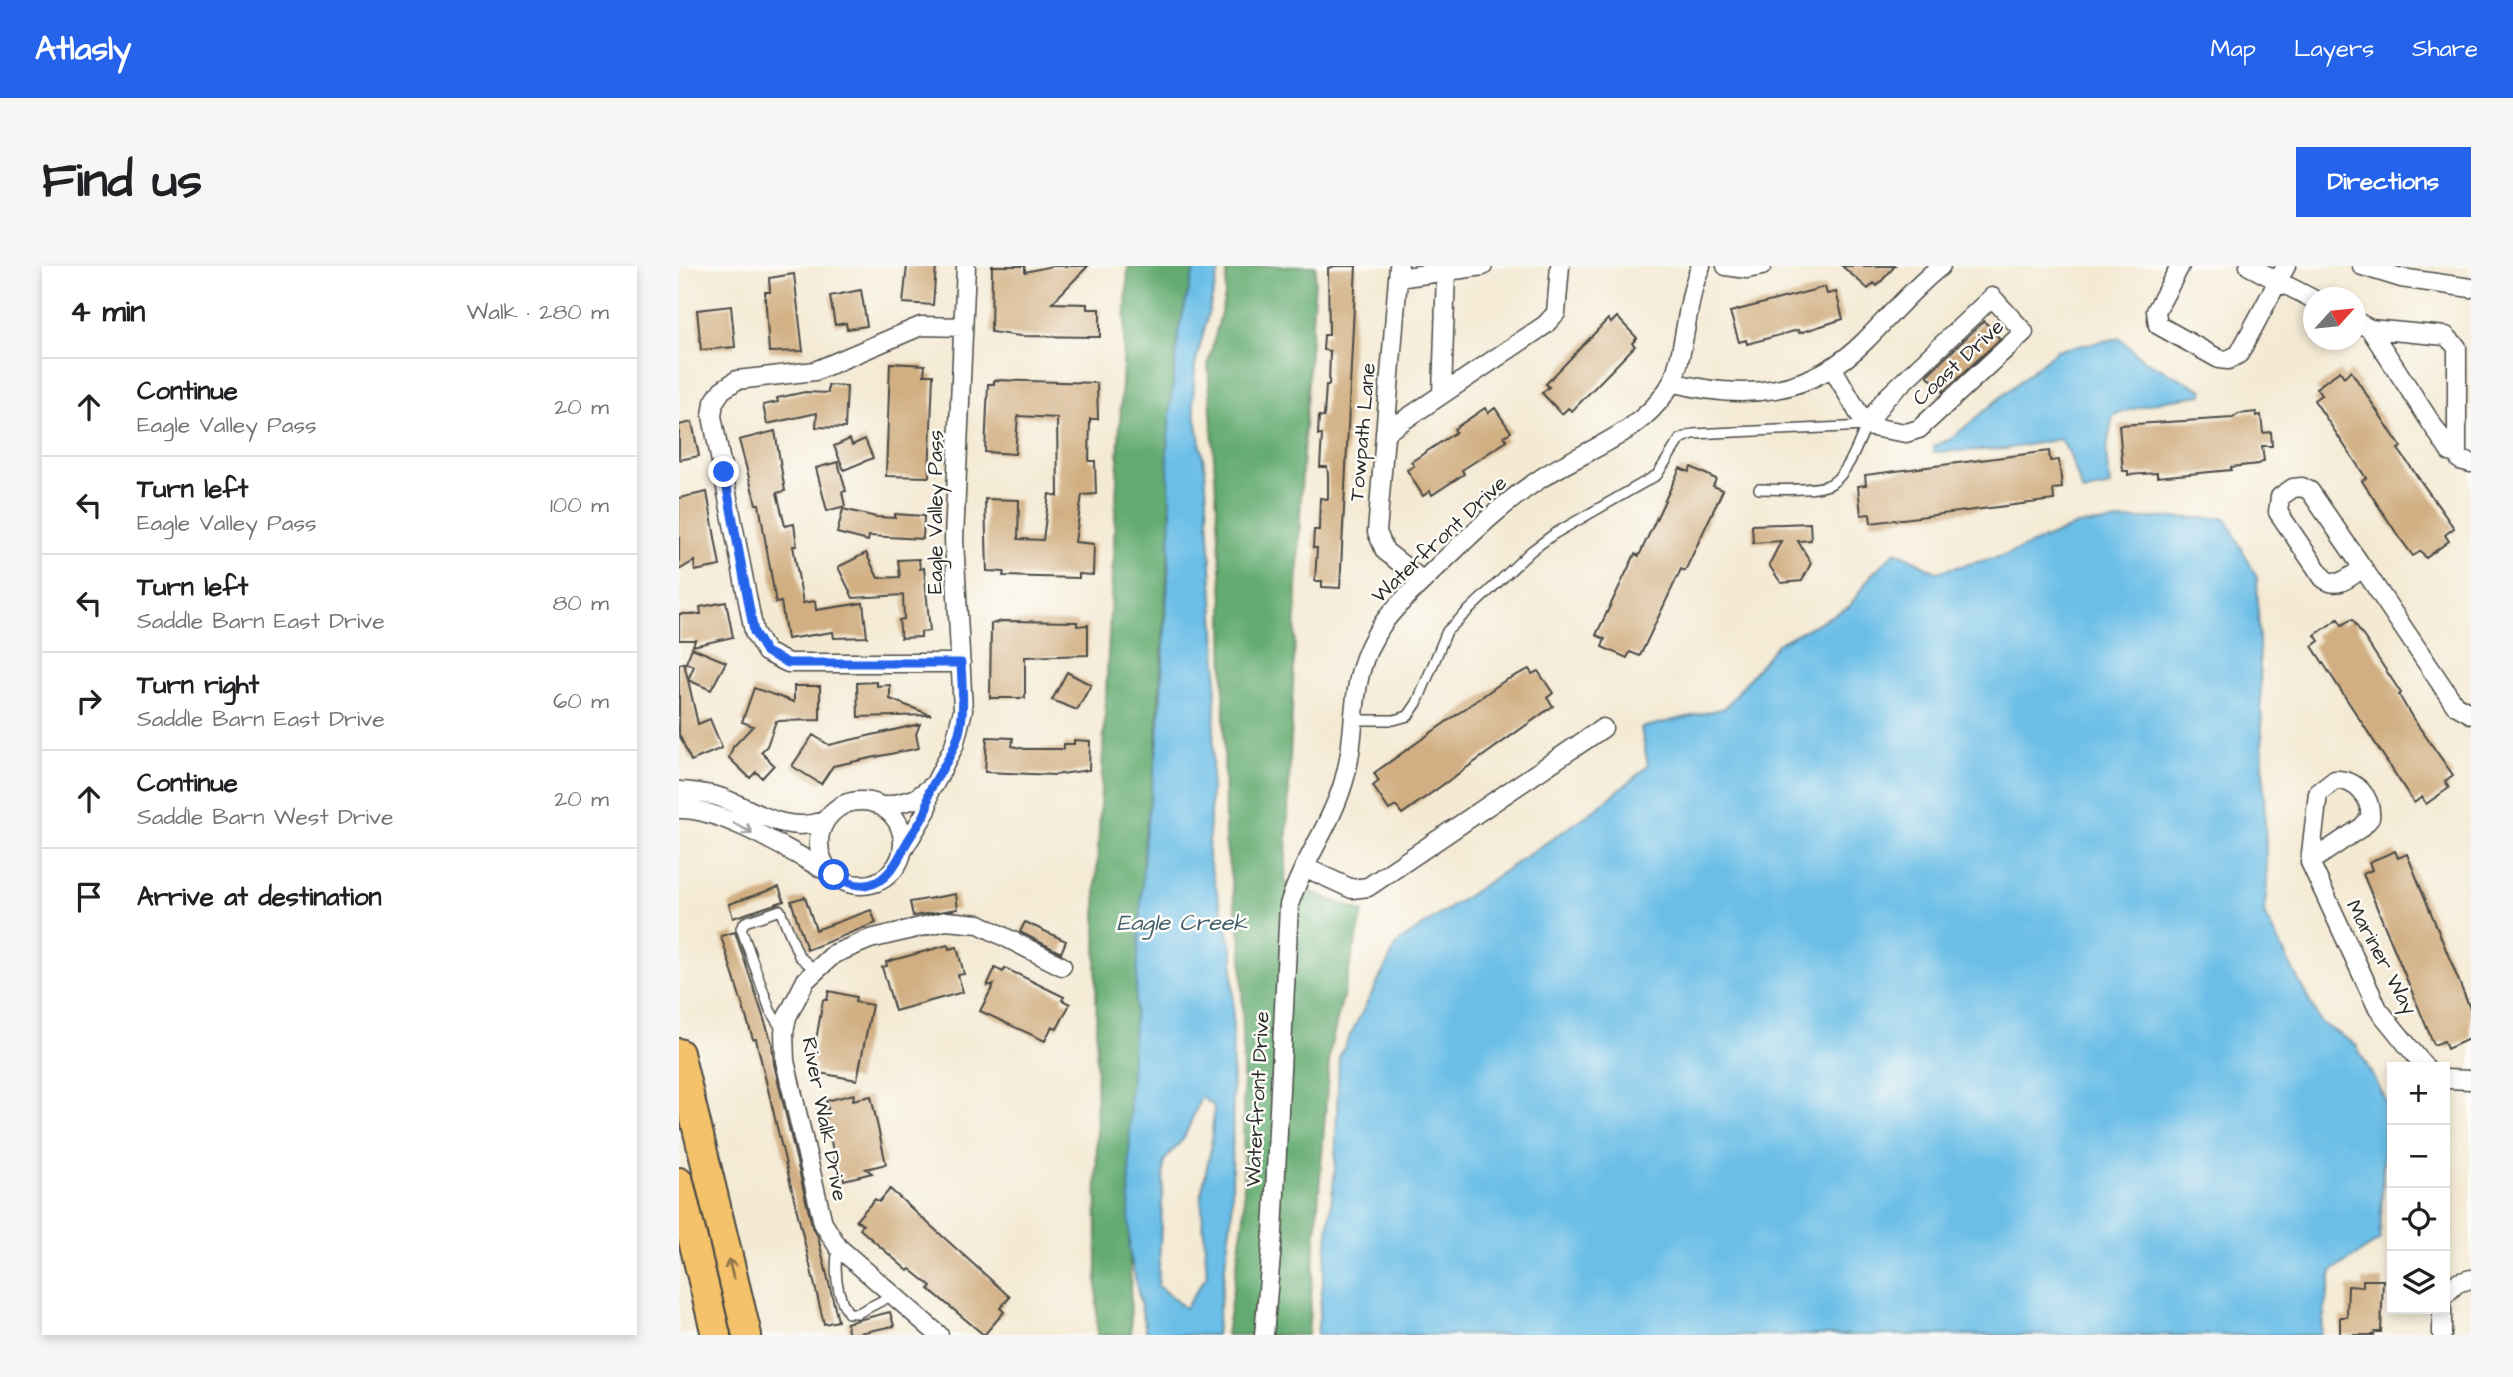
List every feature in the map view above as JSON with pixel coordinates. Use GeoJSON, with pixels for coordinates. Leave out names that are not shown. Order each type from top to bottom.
{"type":"FeatureCollection","features":[{"type":"Feature","properties":{"kind":"main road"},"geometry":{"type":"LineString","coordinates":[[679,1053],[747,1335]]}},
{"type":"Feature","properties":{"kind":"main road"},"geometry":{"type":"LineString","coordinates":[[679,1182],[716,1335]]}},
{"type":"Feature","properties":{"kind":"street","name":"Eagle Valley Pass"},"geometry":{"type":"LineString","coordinates":[[679,808],[701,810],[730,821],[839,878],[862,885],[881,880],[896,868],[903,850],[927,810],[929,792],[946,766],[959,732],[964,695],[954,529],[966,266]]}},
{"type":"Feature","properties":{"kind":"street"},"geometry":{"type":"LineString","coordinates":[[1398,272],[1446,271],[1483,266]]}},
{"type":"Feature","properties":{"kind":"street"},"geometry":{"type":"LineString","coordinates":[[1385,433],[1545,325],[1556,313],[1560,266]]}},
{"type":"Feature","properties":{"kind":"street","name":"Waterfront Drive"},"geometry":{"type":"LineString","coordinates":[[1263,1335],[1273,1233],[1289,905],[1304,867],[1338,799],[1349,763],[1358,674],[1370,646],[1393,610],[1514,497],[1559,467],[1632,428],[1655,406],[1672,382],[1701,266]]}},
{"type":"Feature","properties":{"kind":"street"},"geometry":{"type":"LineString","coordinates":[[1726,266],[1747,269],[1762,266]]}},
{"type":"Feature","properties":{"kind":"street"},"geometry":{"type":"LineString","coordinates":[[1672,382],[1715,393],[1759,393],[1802,382],[1832,367],[1864,342],[1941,266]]}},
{"type":"Feature","properties":{"kind":"street"},"geometry":{"type":"LineString","coordinates":[[2179,266],[2156,312],[2156,320],[2163,329],[2223,360],[2232,359],[2239,354],[2282,274]]}},
{"type":"Feature","properties":{"kind":"street"},"geometry":{"type":"LineString","coordinates":[[2249,266],[2282,274],[2303,291]]}},
{"type":"Feature","properties":{"kind":"street"},"geometry":{"type":"LineString","coordinates":[[2362,266],[2401,278],[2471,288]]}},
{"type":"Feature","properties":{"kind":"street"},"geometry":{"type":"LineString","coordinates":[[1442,394],[1446,271]]}},
{"type":"Feature","properties":{"kind":"street","name":"Towpath Lane"},"geometry":{"type":"LineString","coordinates":[[1398,272],[1378,536],[1382,548],[1423,581]]}},
{"type":"Feature","properties":{"kind":"street","name":"Coast Drive"},"geometry":{"type":"LineString","coordinates":[[1992,297],[2024,332],[1919,429],[1906,433],[1867,426],[1885,399],[1992,297]]}},
{"type":"Feature","properties":{"kind":"street"},"geometry":{"type":"LineString","coordinates":[[2366,325],[2446,336],[2453,341],[2457,347],[2464,459]]}},
{"type":"Feature","properties":{"kind":"street"},"geometry":{"type":"LineString","coordinates":[[961,663],[788,663],[775,659],[760,646],[712,416],[715,402],[727,385],[748,378],[815,370],[921,326],[963,327]]}},
{"type":"Feature","properties":{"kind":"street"},"geometry":{"type":"LineString","coordinates":[[2366,329],[2450,452],[2464,459]]}},
{"type":"Feature","properties":{"kind":"street"},"geometry":{"type":"LineString","coordinates":[[1832,367],[1867,426]]}},
{"type":"Feature","properties":{"kind":"street"},"geometry":{"type":"LineString","coordinates":[[2363,568],[2341,583],[2326,581],[2278,512],[2280,497],[2297,487],[2311,491],[2363,568],[2455,705],[2471,714]]}},
{"type":"Feature","properties":{"kind":"street"},"geometry":{"type":"LineString","coordinates":[[1304,867],[1352,889],[1369,887],[1603,728]]}},
{"type":"Feature","properties":{"kind":"street"},"geometry":{"type":"LineString","coordinates":[[2335,780],[2354,783],[2369,803],[2370,818],[2363,827],[2310,862],[2318,793],[2335,780]]}},
{"type":"Feature","properties":{"kind":"street"},"geometry":{"type":"LineString","coordinates":[[679,791],[720,797],[778,823],[804,825],[825,821]]}},
{"type":"Feature","properties":{"kind":"street"},"geometry":{"type":"LineString","coordinates":[[884,807],[900,804],[929,792]]}},
{"type":"Feature","properties":{"kind":"street"},"geometry":{"type":"LineString","coordinates":[[839,878],[829,871],[821,855],[819,838],[825,821],[835,809],[849,802],[865,800],[884,807],[899,822],[903,850]]}},
{"type":"Feature","properties":{"kind":"street","name":"Mariner Way"},"geometry":{"type":"LineString","coordinates":[[2310,862],[2378,1009],[2421,1062]]}},
{"type":"Feature","properties":{"kind":"street","name":"River Walk Drive"},"geometry":{"type":"LineString","coordinates":[[939,1335],[838,1247],[829,1234],[820,1211],[785,1061],[784,1032],[792,1003],[815,970],[834,954],[857,943],[958,920],[979,924],[1062,966]]}},
{"type":"Feature","properties":{"kind":"street"},"geometry":{"type":"LineString","coordinates":[[2450,1079],[2471,1080]]}},
{"type":"Feature","properties":{"kind":"street"},"geometry":{"type":"LineString","coordinates":[[2450,1290],[2457,1283],[2471,1279]]}},
{"type":"Feature","properties":{"kind":"street"},"geometry":{"type":"LineString","coordinates":[[2442,1314],[2442,1335]]}},
{"type":"Feature","properties":{"kind":"lane"},"geometry":{"type":"LineString","coordinates":[[1354,720],[1394,720],[1408,716],[1417,703],[1447,631],[1554,534],[1657,475],[1680,439],[1693,434],[1867,426],[1851,459],[1832,483],[1820,487],[1759,489]]}},
{"type":"Feature","properties":{"kind":"lane"},"geometry":{"type":"LineString","coordinates":[[784,1032],[770,1010],[741,928],[744,922],[780,909],[799,956],[815,970]]}},
{"type":"Feature","properties":{"kind":"lane"},"geometry":{"type":"LineString","coordinates":[[838,1247],[837,1277],[841,1300],[848,1312],[858,1313],[893,1295]]}},
{"type":"Feature","properties":{"kind":"green space"},"geometry":{"type":"Polygon","coordinates":[[[1128,266],[1195,266],[1179,329],[1168,468],[1171,520],[1155,763],[1145,838],[1130,1253],[1131,1335],[1097,1335],[1096,888],[1128,266]]]}},
{"type":"Feature","properties":{"kind":"green space"},"geometry":{"type":"Polygon","coordinates":[[[1228,266],[1316,266],[1302,468],[1285,882],[1363,912],[1330,1050],[1308,1335],[1226,1335],[1244,1216],[1242,949],[1225,840],[1223,602],[1208,364],[1225,296],[1228,266]]]}},
{"type":"Feature","properties":{"kind":"water","name":"Eagle Creek"},"geometry":{"type":"Polygon","coordinates":[[[1195,266],[1220,266],[1195,366],[1193,402],[1205,469],[1217,664],[1208,857],[1233,953],[1232,1212],[1216,1335],[1147,1335],[1129,1249],[1130,1091],[1145,838],[1158,742],[1171,515],[1167,455],[1179,329],[1195,266]],[[1201,1097],[1184,1138],[1164,1161],[1158,1286],[1185,1308],[1207,1275],[1201,1196],[1211,1147],[1214,1106],[1201,1097]]]}},
{"type":"Feature","properties":{"kind":"water"},"geometry":{"type":"Polygon","coordinates":[[[2120,338],[2143,360],[2203,390],[2202,395],[2165,400],[2113,415],[2106,453],[2110,486],[2083,492],[2069,453],[2060,439],[2005,449],[1934,452],[1934,446],[1951,439],[2057,350],[2120,338]]]}},
{"type":"Feature","properties":{"kind":"water"},"geometry":{"type":"Polygon","coordinates":[[[2152,518],[2226,518],[2257,578],[2267,886],[2264,914],[2320,1022],[2356,1045],[2386,1101],[2380,1240],[2332,1271],[2320,1335],[1317,1335],[1335,1169],[1339,1057],[1398,943],[1596,809],[1648,766],[1641,728],[1725,708],[1777,644],[1849,607],[1872,574],[1896,551],[1936,572],[2006,555],[2077,525],[2152,518]]]}},
{"type":"Feature","properties":{"kind":"building"},"geometry":{"type":"Polygon","coordinates":[[[907,266],[936,266],[933,305],[903,303],[907,266]]]}},
{"type":"Feature","properties":{"kind":"building"},"geometry":{"type":"Polygon","coordinates":[[[992,266],[1025,266],[1025,272],[1052,266],[1088,266],[1052,303],[1087,304],[1087,309],[1100,309],[1100,337],[1020,336],[991,332],[992,266]]]}},
{"type":"Feature","properties":{"kind":"building"},"geometry":{"type":"Polygon","coordinates":[[[1356,266],[1340,588],[1322,587],[1322,581],[1315,581],[1317,548],[1313,548],[1314,530],[1319,530],[1320,498],[1328,499],[1327,467],[1320,467],[1322,435],[1318,435],[1319,416],[1324,417],[1326,385],[1329,385],[1330,351],[1323,350],[1324,335],[1329,335],[1328,268],[1356,266]]]}},
{"type":"Feature","properties":{"kind":"building"},"geometry":{"type":"Polygon","coordinates":[[[1842,266],[1895,266],[1877,286],[1874,283],[1868,289],[1842,266]]]}},
{"type":"Feature","properties":{"kind":"building"},"geometry":{"type":"Polygon","coordinates":[[[794,274],[803,351],[769,352],[765,292],[770,292],[769,278],[794,274]]]}},
{"type":"Feature","properties":{"kind":"building"},"geometry":{"type":"Polygon","coordinates":[[[1825,287],[1827,294],[1836,292],[1843,319],[1799,333],[1798,330],[1747,344],[1746,340],[1739,342],[1730,312],[1825,287]]]}},
{"type":"Feature","properties":{"kind":"building"},"geometry":{"type":"Polygon","coordinates":[[[861,290],[867,326],[847,329],[846,323],[835,325],[830,296],[861,290]]]}},
{"type":"Feature","properties":{"kind":"building"},"geometry":{"type":"Polygon","coordinates":[[[731,306],[735,347],[701,350],[697,310],[731,306]]]}},
{"type":"Feature","properties":{"kind":"building"},"geometry":{"type":"Polygon","coordinates":[[[1617,317],[1637,338],[1632,343],[1635,346],[1572,411],[1568,408],[1562,414],[1542,393],[1549,387],[1546,384],[1608,319],[1611,323],[1617,317]]]}},
{"type":"Feature","properties":{"kind":"building"},"geometry":{"type":"Polygon","coordinates":[[[1984,321],[2000,339],[1943,392],[1927,375],[1984,321]]]}},
{"type":"Feature","properties":{"kind":"building"},"geometry":{"type":"Polygon","coordinates":[[[890,363],[925,365],[924,375],[933,375],[929,477],[886,476],[890,363]]]}},
{"type":"Feature","properties":{"kind":"building"},"geometry":{"type":"Polygon","coordinates":[[[2340,371],[2344,377],[2351,371],[2401,447],[2398,449],[2454,528],[2445,535],[2449,541],[2426,558],[2421,551],[2413,556],[2397,534],[2362,481],[2366,478],[2314,400],[2321,395],[2316,388],[2340,371]]]}},
{"type":"Feature","properties":{"kind":"building"},"geometry":{"type":"Polygon","coordinates":[[[994,380],[1097,383],[1098,419],[1090,419],[1089,461],[1095,461],[1096,494],[1082,495],[1075,542],[1094,544],[1093,575],[1079,574],[1079,578],[1003,576],[1004,572],[987,571],[985,499],[1019,500],[1018,539],[1043,540],[1049,494],[1058,496],[1057,418],[1018,416],[1015,454],[985,452],[988,384],[994,384],[994,380]]]}},
{"type":"Feature","properties":{"kind":"building"},"geometry":{"type":"Polygon","coordinates":[[[828,385],[847,386],[845,428],[816,427],[817,413],[767,424],[763,405],[778,402],[777,398],[805,392],[828,393],[828,385]]]}},
{"type":"Feature","properties":{"kind":"building"},"geometry":{"type":"Polygon","coordinates":[[[1485,408],[1488,413],[1495,408],[1511,432],[1504,436],[1507,441],[1462,470],[1464,474],[1432,495],[1430,491],[1423,496],[1407,470],[1414,466],[1411,462],[1456,432],[1454,429],[1485,408]]]}},
{"type":"Feature","properties":{"kind":"building"},"geometry":{"type":"Polygon","coordinates":[[[2256,412],[2256,416],[2261,415],[2263,433],[2271,432],[2272,446],[2262,446],[2264,461],[2259,464],[2231,467],[2231,470],[2157,477],[2157,473],[2128,475],[2128,471],[2123,471],[2119,425],[2233,418],[2238,414],[2256,412]]]}},
{"type":"Feature","properties":{"kind":"building"},"geometry":{"type":"Polygon","coordinates":[[[692,422],[699,456],[679,460],[679,425],[692,422]]]}},
{"type":"Feature","properties":{"kind":"building"},"geometry":{"type":"Polygon","coordinates":[[[775,431],[785,491],[777,493],[785,526],[794,524],[797,546],[793,546],[803,603],[815,601],[816,610],[863,603],[867,637],[834,638],[833,632],[787,639],[781,602],[776,603],[759,504],[756,504],[739,440],[775,431]]]}},
{"type":"Feature","properties":{"kind":"building"},"geometry":{"type":"Polygon","coordinates":[[[850,439],[852,445],[865,439],[873,458],[844,470],[834,446],[850,439]]]}},
{"type":"Feature","properties":{"kind":"building"},"geometry":{"type":"Polygon","coordinates":[[[2049,451],[2050,461],[2059,460],[2062,488],[2053,489],[2054,500],[1871,523],[1870,514],[1861,515],[1858,486],[1866,485],[1865,475],[2049,451]]]}},
{"type":"Feature","properties":{"kind":"building"},"geometry":{"type":"Polygon","coordinates":[[[838,462],[846,491],[842,492],[845,506],[827,511],[816,468],[838,462]]]}},
{"type":"Feature","properties":{"kind":"building"},"geometry":{"type":"Polygon","coordinates":[[[1691,467],[1716,479],[1713,486],[1723,490],[1685,571],[1681,569],[1640,656],[1630,652],[1627,658],[1602,647],[1605,639],[1596,635],[1635,554],[1639,556],[1680,468],[1689,472],[1691,467]]]}},
{"type":"Feature","properties":{"kind":"building"},"geometry":{"type":"Polygon","coordinates":[[[707,492],[720,566],[695,571],[694,561],[679,570],[679,498],[707,492]]]}},
{"type":"Feature","properties":{"kind":"building"},"geometry":{"type":"Polygon","coordinates":[[[843,509],[876,517],[895,518],[895,514],[924,516],[923,539],[869,536],[868,541],[837,533],[843,509]]]}},
{"type":"Feature","properties":{"kind":"building"},"geometry":{"type":"Polygon","coordinates":[[[1810,523],[1811,540],[1798,541],[1811,563],[1802,581],[1781,583],[1769,565],[1781,541],[1753,543],[1752,525],[1810,523]]]}},
{"type":"Feature","properties":{"kind":"building"},"geometry":{"type":"Polygon","coordinates":[[[866,553],[878,578],[900,577],[898,560],[919,559],[920,569],[924,568],[930,631],[921,632],[921,637],[901,638],[899,620],[904,619],[903,595],[853,598],[838,567],[866,553]]]}},
{"type":"Feature","properties":{"kind":"building"},"geometry":{"type":"Polygon","coordinates":[[[726,602],[733,637],[693,646],[695,640],[679,640],[679,614],[701,614],[700,607],[726,602]]]}},
{"type":"Feature","properties":{"kind":"building"},"geometry":{"type":"Polygon","coordinates":[[[2338,619],[2342,625],[2352,619],[2401,693],[2399,695],[2412,717],[2453,775],[2445,781],[2449,788],[2426,804],[2422,797],[2414,803],[2312,646],[2319,641],[2315,635],[2338,619]]]}},
{"type":"Feature","properties":{"kind":"building"},"geometry":{"type":"Polygon","coordinates":[[[1002,621],[1077,622],[1077,626],[1088,625],[1088,655],[1025,657],[1025,698],[990,698],[991,624],[1002,621]]]}},
{"type":"Feature","properties":{"kind":"building"},"geometry":{"type":"Polygon","coordinates":[[[692,648],[726,662],[711,690],[688,680],[694,666],[686,663],[692,648]]]}},
{"type":"Feature","properties":{"kind":"building"},"geometry":{"type":"Polygon","coordinates":[[[684,663],[698,724],[710,719],[722,748],[691,761],[679,734],[679,664],[684,663]]]}},
{"type":"Feature","properties":{"kind":"building"},"geometry":{"type":"Polygon","coordinates":[[[1529,669],[1532,674],[1538,671],[1553,693],[1547,698],[1553,706],[1402,814],[1396,806],[1389,810],[1373,786],[1379,781],[1374,773],[1504,681],[1529,669]]]}},
{"type":"Feature","properties":{"kind":"building"},"geometry":{"type":"Polygon","coordinates":[[[1067,672],[1091,685],[1077,710],[1052,700],[1067,672]]]}},
{"type":"Feature","properties":{"kind":"building"},"geometry":{"type":"Polygon","coordinates":[[[877,682],[877,686],[890,685],[890,699],[931,715],[858,717],[857,683],[877,682]]]}},
{"type":"Feature","properties":{"kind":"building"},"geometry":{"type":"Polygon","coordinates":[[[794,686],[820,686],[820,720],[776,721],[767,746],[761,752],[774,765],[762,778],[756,772],[750,778],[729,758],[733,747],[753,726],[742,722],[754,688],[794,702],[794,686]]]}},
{"type":"Feature","properties":{"kind":"building"},"geometry":{"type":"Polygon","coordinates":[[[920,724],[916,734],[919,748],[833,766],[821,784],[792,766],[813,735],[829,745],[920,724]]]}},
{"type":"Feature","properties":{"kind":"building"},"geometry":{"type":"Polygon","coordinates":[[[987,737],[1013,738],[1012,746],[1025,749],[1064,749],[1064,744],[1074,744],[1074,740],[1090,741],[1089,770],[1055,775],[985,772],[987,737]]]}},
{"type":"Feature","properties":{"kind":"building"},"geometry":{"type":"Polygon","coordinates":[[[2395,851],[2398,858],[2407,854],[2471,1011],[2471,1038],[2447,1049],[2444,1041],[2434,1045],[2363,874],[2372,870],[2369,862],[2395,851]]]}},
{"type":"Feature","properties":{"kind":"building"},"geometry":{"type":"Polygon","coordinates":[[[779,887],[784,901],[733,918],[729,904],[779,887]]]}},
{"type":"Feature","properties":{"kind":"building"},"geometry":{"type":"Polygon","coordinates":[[[956,894],[958,909],[913,916],[910,902],[956,894]]]}},
{"type":"Feature","properties":{"kind":"building"},"geometry":{"type":"Polygon","coordinates":[[[805,897],[816,930],[871,910],[876,923],[807,950],[791,901],[805,897]]]}},
{"type":"Feature","properties":{"kind":"building"},"geometry":{"type":"Polygon","coordinates":[[[1025,922],[1066,941],[1061,953],[1020,932],[1025,922]]]}},
{"type":"Feature","properties":{"kind":"building"},"geometry":{"type":"Polygon","coordinates":[[[735,932],[772,1043],[774,1064],[812,1226],[818,1237],[838,1321],[824,1324],[756,1039],[753,1039],[721,936],[735,932]]]}},
{"type":"Feature","properties":{"kind":"building"},"geometry":{"type":"Polygon","coordinates":[[[948,945],[949,949],[957,947],[964,974],[958,975],[963,992],[895,1011],[882,967],[887,966],[886,962],[948,945]]]}},
{"type":"Feature","properties":{"kind":"building"},"geometry":{"type":"Polygon","coordinates":[[[995,968],[1003,972],[1005,968],[1064,997],[1062,1000],[1070,1004],[1057,1029],[1052,1026],[1045,1041],[980,1011],[994,984],[987,986],[995,968]]]}},
{"type":"Feature","properties":{"kind":"building"},"geometry":{"type":"Polygon","coordinates":[[[829,991],[856,997],[855,1002],[872,1005],[857,1080],[814,1072],[816,1064],[812,1063],[823,1000],[827,1000],[829,991]]]}},
{"type":"Feature","properties":{"kind":"building"},"geometry":{"type":"Polygon","coordinates":[[[854,1094],[853,1100],[871,1096],[886,1164],[866,1169],[872,1173],[844,1180],[842,1172],[838,1173],[824,1110],[828,1109],[826,1101],[854,1094]]]}},
{"type":"Feature","properties":{"kind":"building"},"geometry":{"type":"Polygon","coordinates":[[[890,1189],[1010,1297],[1000,1308],[1004,1312],[984,1335],[929,1289],[931,1286],[910,1269],[908,1271],[860,1229],[863,1225],[856,1220],[875,1199],[879,1202],[890,1189]]]}},
{"type":"Feature","properties":{"kind":"building"},"geometry":{"type":"Polygon","coordinates":[[[2363,1280],[2383,1280],[2381,1332],[2375,1332],[2374,1335],[2340,1335],[2340,1317],[2347,1317],[2348,1286],[2363,1287],[2363,1280]]]}},
{"type":"Feature","properties":{"kind":"building"},"geometry":{"type":"Polygon","coordinates":[[[890,1312],[894,1326],[849,1335],[846,1323],[890,1312]]]}},
{"type":"Feature","properties":{"kind":"route"},"geometry":{"type":"LineString","coordinates":[[724,472],[754,632],[766,652],[775,659],[788,663],[961,663],[964,695],[959,732],[946,766],[929,792],[927,810],[903,850],[898,864],[893,872],[872,884],[852,884],[834,875]]}}]}
